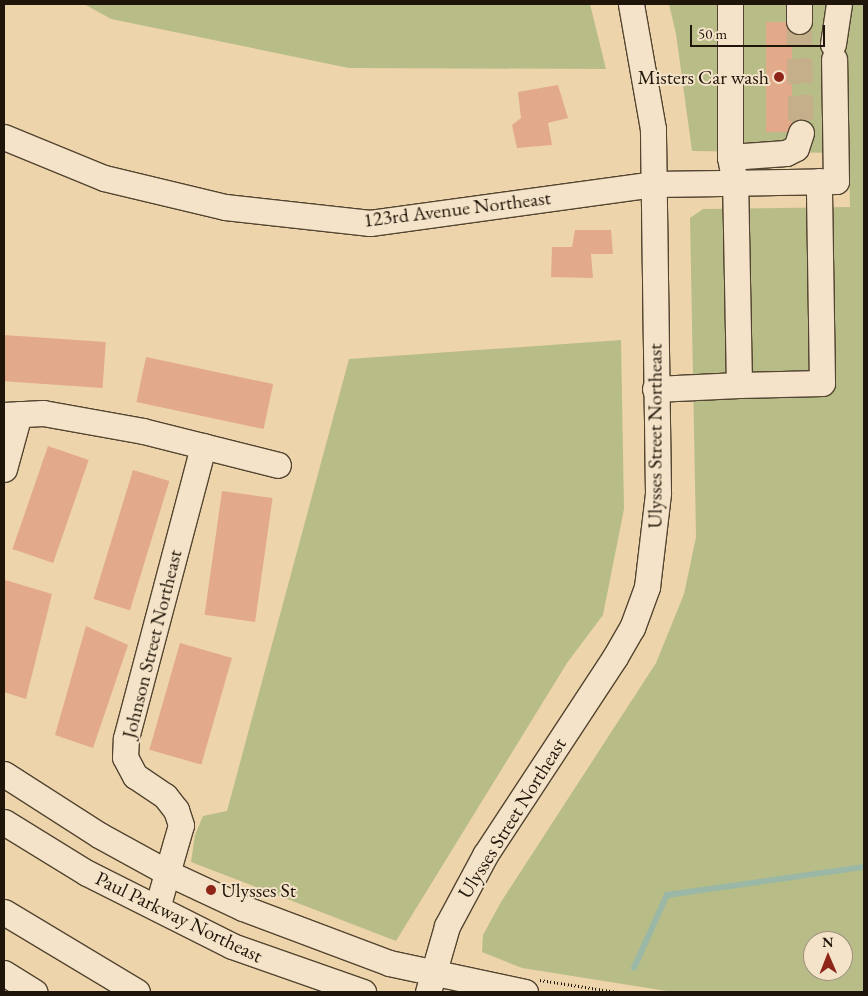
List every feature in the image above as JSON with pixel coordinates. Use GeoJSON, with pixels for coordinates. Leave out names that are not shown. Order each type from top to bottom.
{"type":"FeatureCollection","features":[{"type":"Feature","properties":{"kind":"street","name":"Ulysses Street Northeast"},"geometry":{"type":"LineString","coordinates":[[430,983],[447,926],[484,855],[632,628],[647,587],[656,536],[654,129],[631,4]]}},
{"type":"Feature","properties":{"kind":"street"},"geometry":{"type":"LineString","coordinates":[[730,4],[730,157],[735,183],[739,385]]}},
{"type":"Feature","properties":{"kind":"street"},"geometry":{"type":"LineString","coordinates":[[656,389],[822,383],[819,181],[836,181],[834,52],[839,4]]}},
{"type":"Feature","properties":{"kind":"street"},"geometry":{"type":"LineString","coordinates":[[730,157],[786,153],[796,148],[801,133]]}},
{"type":"Feature","properties":{"kind":"street","name":"123rd Avenue Northeast"},"geometry":{"type":"LineString","coordinates":[[4,137],[104,178],[216,205],[370,223],[653,184],[819,181]]}},
{"type":"Feature","properties":{"kind":"street"},"geometry":{"type":"LineString","coordinates":[[4,469],[11,414],[52,414],[143,431],[278,466]]}},
{"type":"Feature","properties":{"kind":"street","name":"Johnson Street Northeast"},"geometry":{"type":"LineString","coordinates":[[157,908],[181,825],[176,810],[165,796],[135,776],[125,757],[126,738],[203,446]]}},
{"type":"Feature","properties":{"kind":"street","name":"Paul Parkway Northeast"},"geometry":{"type":"LineString","coordinates":[[4,774],[99,835],[168,873],[321,939],[430,983],[524,992]]}},
{"type":"Feature","properties":{"kind":"street","name":"Paul Parkway Northeast"},"geometry":{"type":"LineString","coordinates":[[4,822],[87,873],[232,946],[364,992]]}},
{"type":"Feature","properties":{"kind":"street"},"geometry":{"type":"LineString","coordinates":[[4,912],[128,990]]}},
{"type":"Feature","properties":{"kind":"street"},"geometry":{"type":"LineString","coordinates":[[4,973],[35,992]]}},
{"type":"Feature","properties":{"kind":"green space"},"geometry":{"type":"Polygon","coordinates":[[[84,4],[590,4],[606,69],[349,68],[111,19],[84,4]]]}},
{"type":"Feature","properties":{"kind":"green space"},"geometry":{"type":"Polygon","coordinates":[[[669,4],[864,4],[864,992],[673,992],[522,968],[482,952],[483,935],[501,902],[656,663],[684,594],[696,537],[690,218],[703,209],[850,207],[849,153],[692,151],[676,34],[669,4]]]}},
{"type":"Feature","properties":{"kind":"green space"},"geometry":{"type":"Polygon","coordinates":[[[621,340],[624,509],[603,615],[567,663],[396,941],[191,862],[195,835],[203,816],[227,811],[349,359],[621,340]]]}},
{"type":"Feature","properties":{"kind":"building","name":"Misters Car wash"},"geometry":{"type":"Polygon","coordinates":[[[766,22],[792,22],[792,132],[766,132],[766,22]]]}},
{"type":"Feature","properties":{"kind":"building"},"geometry":{"type":"Polygon","coordinates":[[[558,85],[568,118],[548,123],[552,145],[517,148],[512,125],[521,118],[518,92],[558,85]]]}},
{"type":"Feature","properties":{"kind":"building"},"geometry":{"type":"Polygon","coordinates":[[[575,230],[611,230],[613,254],[591,254],[593,278],[551,277],[552,247],[572,247],[575,230]]]}},
{"type":"Feature","properties":{"kind":"building"},"geometry":{"type":"Polygon","coordinates":[[[4,335],[106,342],[103,388],[4,381],[4,335]]]}},
{"type":"Feature","properties":{"kind":"building"},"geometry":{"type":"Polygon","coordinates":[[[146,357],[273,384],[264,429],[136,402],[146,357]]]}},
{"type":"Feature","properties":{"kind":"building"},"geometry":{"type":"Polygon","coordinates":[[[48,446],[89,460],[53,563],[13,549],[48,446]]]}},
{"type":"Feature","properties":{"kind":"building"},"geometry":{"type":"Polygon","coordinates":[[[133,470],[169,481],[130,610],[94,599],[133,470]]]}},
{"type":"Feature","properties":{"kind":"building"},"geometry":{"type":"Polygon","coordinates":[[[222,491],[273,498],[255,622],[205,615],[222,491]]]}},
{"type":"Feature","properties":{"kind":"building"},"geometry":{"type":"Polygon","coordinates":[[[5,580],[52,594],[26,699],[4,692],[5,580]]]}},
{"type":"Feature","properties":{"kind":"building"},"geometry":{"type":"Polygon","coordinates":[[[86,626],[128,645],[93,748],[55,735],[86,626]]]}},
{"type":"Feature","properties":{"kind":"building"},"geometry":{"type":"Polygon","coordinates":[[[180,643],[232,658],[201,765],[149,750],[180,643]]]}},
{"type":"Feature","properties":{"kind":"waterway"},"geometry":{"type":"LineString","coordinates":[[634,968],[667,895],[864,867]]}},
{"type":"Feature","properties":{"kind":"tunnel"},"geometry":{"type":"LineString","coordinates":[[799,21],[801,133]]}},
{"type":"Feature","properties":{"kind":"place","name":"Misters Car wash"},"geometry":{"type":"Point","coordinates":[779,77]}},
{"type":"Feature","properties":{"kind":"place","name":"Ulysses St"},"geometry":{"type":"Point","coordinates":[211,890]}}]}
